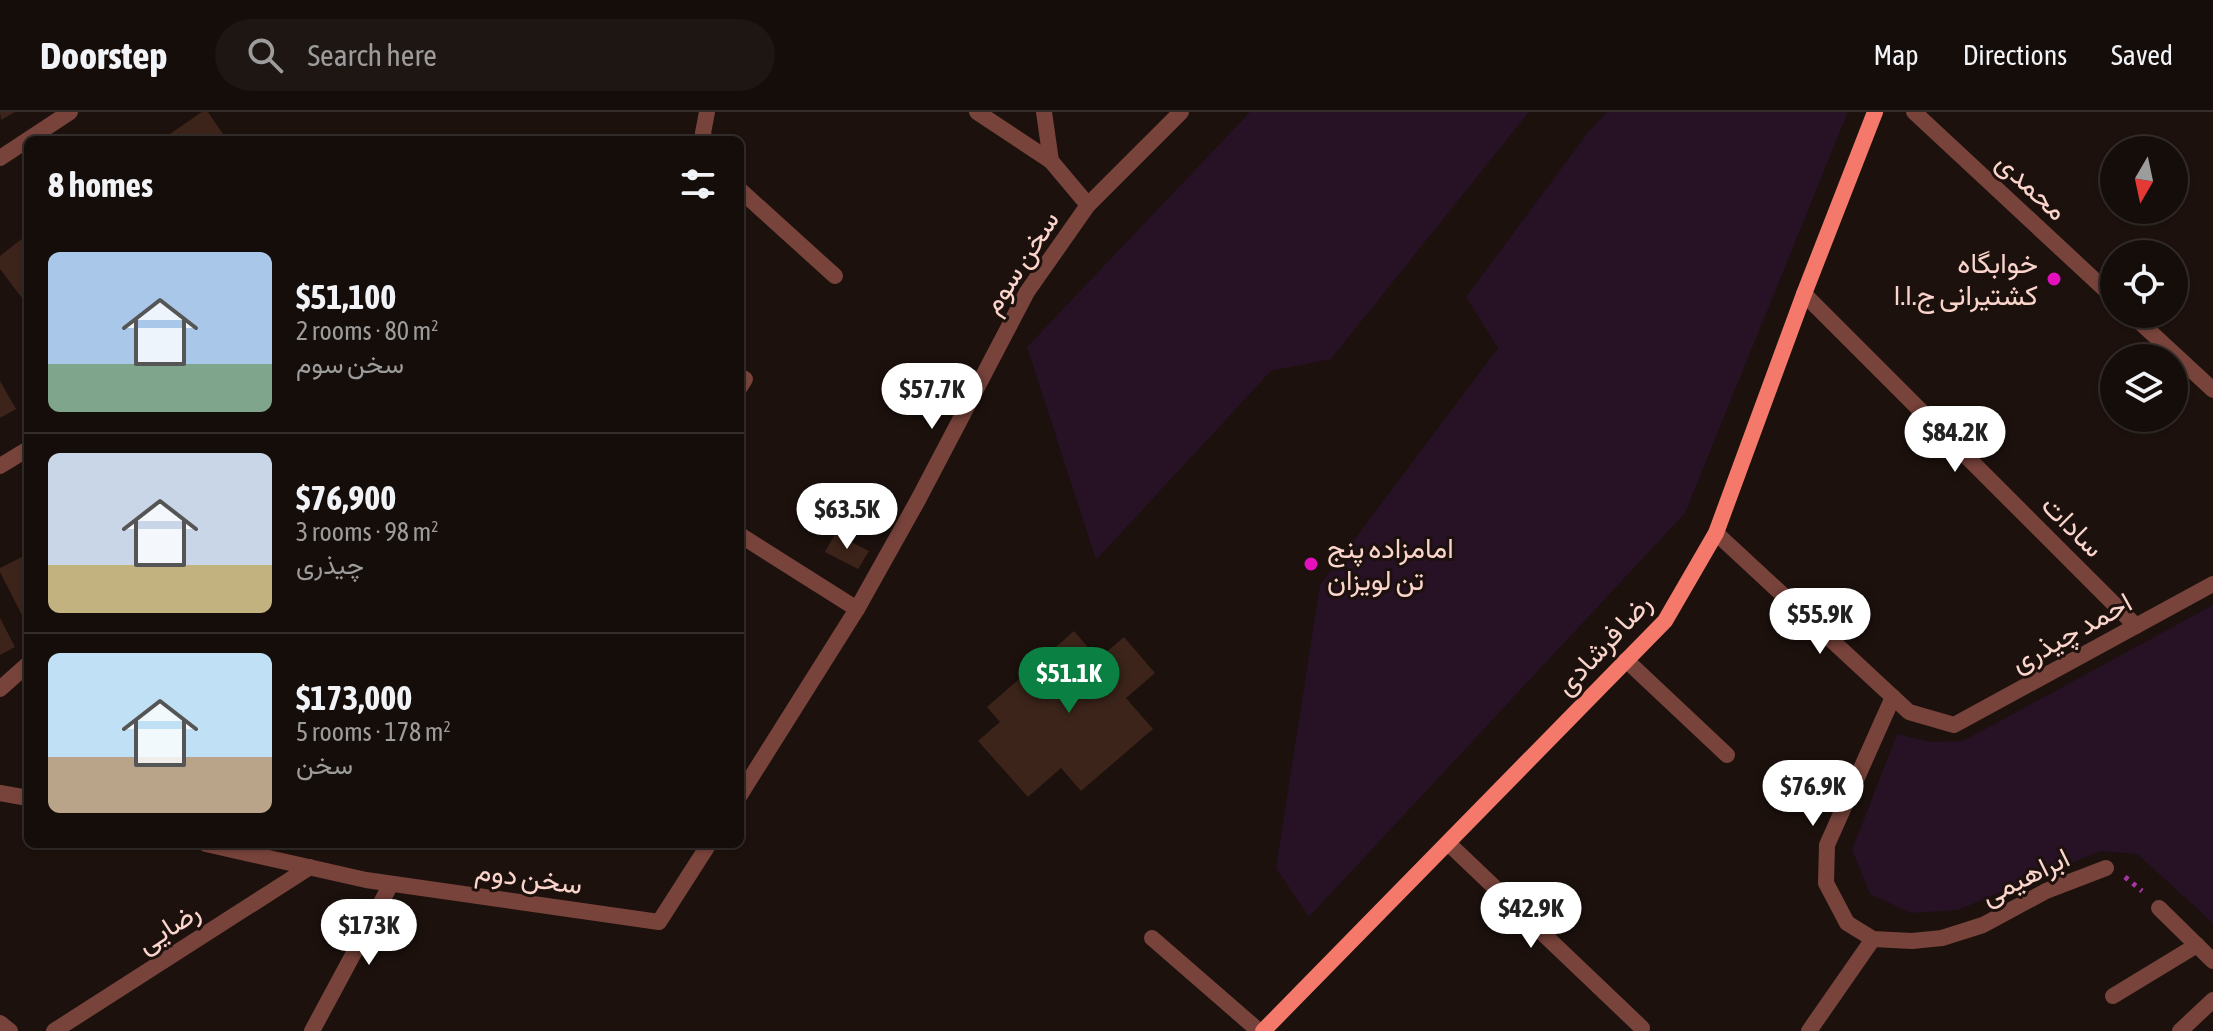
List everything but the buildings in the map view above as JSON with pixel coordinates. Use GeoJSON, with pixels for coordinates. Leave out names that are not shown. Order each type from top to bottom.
{"type":"FeatureCollection","features":[{"type":"Feature","properties":{"kind":"main road","name":"رضا فرشادی"},"geometry":{"type":"LineString","coordinates":[[1261,1031],[1665,621],[1716,533],[1875,112]]}},
{"type":"Feature","properties":{"kind":"street"},"geometry":{"type":"LineString","coordinates":[[33,136],[70,112]]}},
{"type":"Feature","properties":{"kind":"street"},"geometry":{"type":"LineString","coordinates":[[704,136],[707,112]]}},
{"type":"Feature","properties":{"kind":"street"},"geometry":{"type":"LineString","coordinates":[[977,112],[1051,161],[1088,205]]}},
{"type":"Feature","properties":{"kind":"street"},"geometry":{"type":"LineString","coordinates":[[1044,112],[1051,161]]}},
{"type":"Feature","properties":{"kind":"street","name":"سخن سوم"},"geometry":{"type":"LineString","coordinates":[[744,789],[857,609],[1027,292],[1088,205],[1181,112]]}},
{"type":"Feature","properties":{"kind":"street","name":"محمدی"},"geometry":{"type":"LineString","coordinates":[[1914,112],[2100,285]]}},
{"type":"Feature","properties":{"kind":"street"},"geometry":{"type":"LineString","coordinates":[[0,158],[24,142]]}},
{"type":"Feature","properties":{"kind":"street"},"geometry":{"type":"LineString","coordinates":[[744,194],[835,276]]}},
{"type":"Feature","properties":{"kind":"street","name":"سادات"},"geometry":{"type":"LineString","coordinates":[[1804,294],[2136,626]]}},
{"type":"Feature","properties":{"kind":"street"},"geometry":{"type":"LineString","coordinates":[[2146,328],[2213,390]]}},
{"type":"Feature","properties":{"kind":"street"},"geometry":{"type":"LineString","coordinates":[[0,466],[24,451]]}},
{"type":"Feature","properties":{"kind":"street"},"geometry":{"type":"LineString","coordinates":[[1716,533],[1893,697],[1827,845],[1826,883],[1847,923],[1873,939],[1809,1031]]}},
{"type":"Feature","properties":{"kind":"street"},"geometry":{"type":"LineString","coordinates":[[744,538],[857,609]]}},
{"type":"Feature","properties":{"kind":"street","name":"احمد چیذری"},"geometry":{"type":"LineString","coordinates":[[1893,697],[1909,712],[1954,725],[2213,584]]}},
{"type":"Feature","properties":{"kind":"street"},"geometry":{"type":"LineString","coordinates":[[1626,660],[1727,755]]}},
{"type":"Feature","properties":{"kind":"street"},"geometry":{"type":"LineString","coordinates":[[0,689],[24,668]]}},
{"type":"Feature","properties":{"kind":"street"},"geometry":{"type":"LineString","coordinates":[[0,793],[24,797]]}},
{"type":"Feature","properties":{"kind":"street"},"geometry":{"type":"LineString","coordinates":[[1448,843],[1642,1028]]}},
{"type":"Feature","properties":{"kind":"street","name":"سخن دوم"},"geometry":{"type":"LineString","coordinates":[[224,848],[391,884],[659,922],[706,848]]}},
{"type":"Feature","properties":{"kind":"street","name":"رضایی"},"geometry":{"type":"LineString","coordinates":[[54,1031],[310,867]]}},
{"type":"Feature","properties":{"kind":"street","name":"ابراهیمی"},"geometry":{"type":"LineString","coordinates":[[1873,939],[1942,938],[1983,925],[2046,891],[2106,868]]}},
{"type":"Feature","properties":{"kind":"street"},"geometry":{"type":"LineString","coordinates":[[312,1031],[391,884]]}},
{"type":"Feature","properties":{"kind":"street"},"geometry":{"type":"LineString","coordinates":[[2159,908],[2213,961]]}},
{"type":"Feature","properties":{"kind":"street"},"geometry":{"type":"LineString","coordinates":[[1152,938],[1261,1031]]}},
{"type":"Feature","properties":{"kind":"street"},"geometry":{"type":"LineString","coordinates":[[2113,996],[2197,945]]}},
{"type":"Feature","properties":{"kind":"street"},"geometry":{"type":"LineString","coordinates":[[2180,1031],[2213,1000]]}},
{"type":"Feature","properties":{"kind":"street"},"geometry":{"type":"LineString","coordinates":[[0,1023],[10,1031]]}},
{"type":"Feature","properties":{"kind":"path","name":"ابراهیمی"},"geometry":{"type":"LineString","coordinates":[[2106,868],[2131,880],[2159,908]]}},
{"type":"Feature","properties":{"kind":"shaded area"},"geometry":{"type":"Polygon","coordinates":[[[1250,112],[1529,112],[1331,359],[1271,371],[1096,560],[1027,347],[1250,112]]]}},
{"type":"Feature","properties":{"kind":"shaded area"},"geometry":{"type":"Polygon","coordinates":[[[1607,112],[1848,112],[1685,513],[1309,917],[1276,868],[1320,585],[1498,348],[1466,297],[1589,131],[1607,112]]]}},
{"type":"Feature","properties":{"kind":"shaded area"},"geometry":{"type":"Polygon","coordinates":[[[2213,605],[2213,923],[2137,854],[2101,851],[1958,910],[1911,913],[1870,894],[1852,850],[1897,734],[1931,742],[1963,741],[2213,605]]]}},
{"type":"Feature","properties":{"kind":"place","name":"خوابگاه کشتیرانی ج.ا.ا"},"geometry":{"type":"Point","coordinates":[2054,279]}},
{"type":"Feature","properties":{"kind":"place","name":"امامزاده پنج تن لویزان"},"geometry":{"type":"Point","coordinates":[1311,564]}}]}
